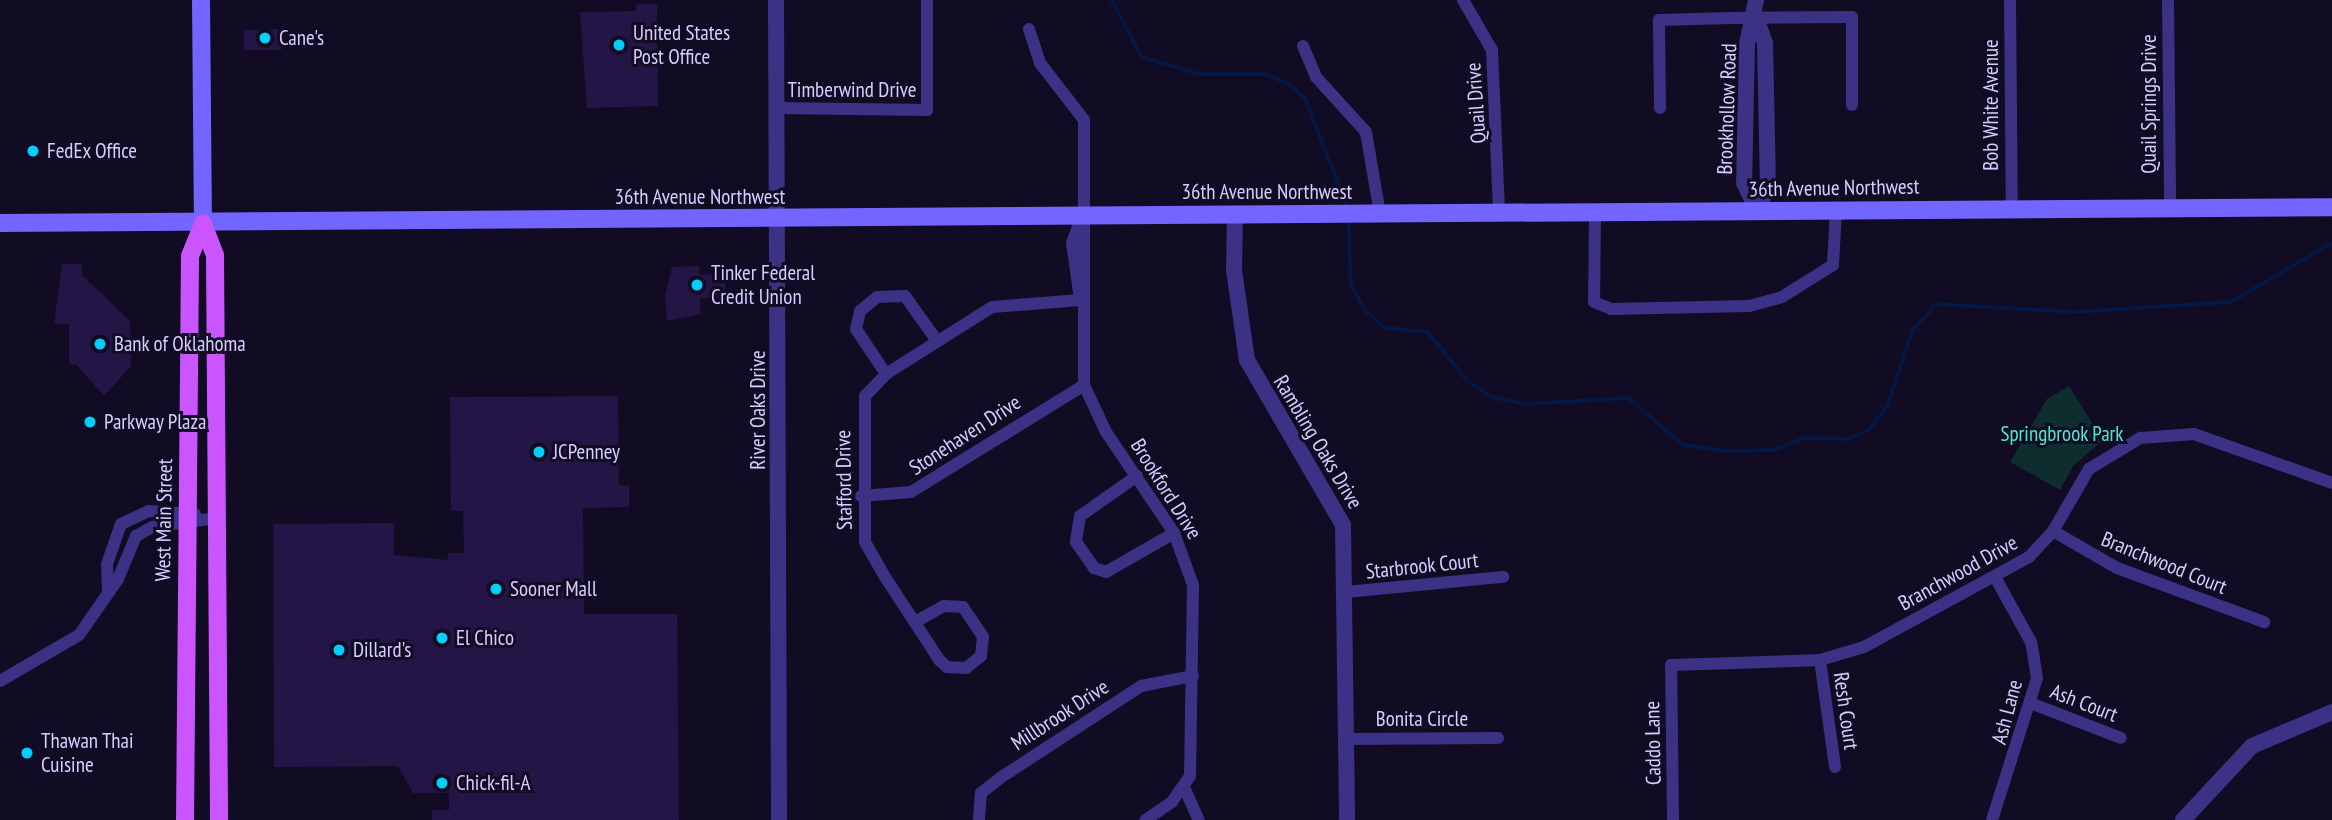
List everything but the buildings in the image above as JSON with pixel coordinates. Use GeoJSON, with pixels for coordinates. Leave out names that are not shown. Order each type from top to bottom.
{"type":"FeatureCollection","features":[{"type":"Feature","properties":{"kind":"main road","name":"West Main Street"},"geometry":{"type":"LineString","coordinates":[[201,0],[203,224],[215,255],[219,820]]}},
{"type":"Feature","properties":{"kind":"main road","name":"36th Avenue Northwest"},"geometry":{"type":"LineString","coordinates":[[0,223],[203,224],[1311,213],[2332,207]]}},
{"type":"Feature","properties":{"kind":"main road","name":"West Main Street"},"geometry":{"type":"LineString","coordinates":[[185,820],[190,256],[203,224]]}},
{"type":"Feature","properties":{"kind":"street","name":"River Oaks Drive"},"geometry":{"type":"LineString","coordinates":[[776,0],[779,219],[779,820]]}},
{"type":"Feature","properties":{"kind":"street","name":"Timberwind Drive"},"geometry":{"type":"LineString","coordinates":[[776,108],[927,110],[927,0]]}},
{"type":"Feature","properties":{"kind":"street","name":"Quail Drive"},"geometry":{"type":"LineString","coordinates":[[1463,0],[1492,50],[1500,212]]}},
{"type":"Feature","properties":{"kind":"street","name":"Brookhollow Road"},"geometry":{"type":"LineString","coordinates":[[1756,0],[1756,18],[1747,44],[1744,183],[1758,212]]}},
{"type":"Feature","properties":{"kind":"street","name":"Bob White Avenue"},"geometry":{"type":"LineString","coordinates":[[2010,0],[2012,209]]}},
{"type":"Feature","properties":{"kind":"street","name":"Quail Springs Drive"},"geometry":{"type":"LineString","coordinates":[[2168,0],[2169,208]]}},
{"type":"Feature","properties":{"kind":"street"},"geometry":{"type":"LineString","coordinates":[[1660,108],[1659,20],[1852,16],[1852,105]]}},
{"type":"Feature","properties":{"kind":"street","name":"Brookhollow Road"},"geometry":{"type":"LineString","coordinates":[[1756,18],[1765,43],[1768,183],[1758,212]]}},
{"type":"Feature","properties":{"kind":"street","name":"Brookford Drive"},"geometry":{"type":"LineString","coordinates":[[1029,29],[1040,63],[1084,120],[1083,215],[1072,243],[1080,300],[1084,385],[1137,477],[1174,533],[1193,585],[1192,765],[1184,788]]}},
{"type":"Feature","properties":{"kind":"street"},"geometry":{"type":"LineString","coordinates":[[1303,46],[1316,77],[1362,123],[1376,163],[1380,214]]}},
{"type":"Feature","properties":{"kind":"street"},"geometry":{"type":"LineString","coordinates":[[1594,212],[1594,302],[1611,309],[1749,306],[1782,297],[1833,265],[1836,210]]}},
{"type":"Feature","properties":{"kind":"street","name":"Rambling Oaks Drive"},"geometry":{"type":"LineString","coordinates":[[1235,214],[1243,350],[1340,516],[1346,592],[1347,820]]}},
{"type":"Feature","properties":{"kind":"street"},"geometry":{"type":"LineString","coordinates":[[886,374],[856,328],[860,311],[877,297],[905,296],[937,341]]}},
{"type":"Feature","properties":{"kind":"street","name":"Stafford Drive"},"geometry":{"type":"LineString","coordinates":[[915,622],[865,542],[862,496],[863,404],[886,374],[1002,303],[1080,300]]}},
{"type":"Feature","properties":{"kind":"street","name":"Stonehaven Drive"},"geometry":{"type":"LineString","coordinates":[[862,496],[911,492],[1084,385]]}},
{"type":"Feature","properties":{"kind":"street","name":"Branchwood Drive"},"geometry":{"type":"LineString","coordinates":[[1671,665],[1820,660],[1864,647],[1995,578],[2029,557],[2053,531],[2089,469],[2124,444],[2156,433],[2210,439],[2332,483]]}},
{"type":"Feature","properties":{"kind":"street"},"geometry":{"type":"LineString","coordinates":[[1137,477],[1080,516],[1076,542],[1094,568],[1107,572],[1174,533]]}},
{"type":"Feature","properties":{"kind":"street"},"geometry":{"type":"LineString","coordinates":[[108,592],[107,564],[121,524],[149,511],[187,518],[216,518]]}},
{"type":"Feature","properties":{"kind":"street"},"geometry":{"type":"LineString","coordinates":[[0,681],[79,635],[108,592],[136,536],[187,518]]}},
{"type":"Feature","properties":{"kind":"street","name":"Branchwood Court"},"geometry":{"type":"LineString","coordinates":[[2053,531],[2116,568],[2264,622]]}},
{"type":"Feature","properties":{"kind":"street","name":"Starbrook Court"},"geometry":{"type":"LineString","coordinates":[[1346,592],[1503,577]]}},
{"type":"Feature","properties":{"kind":"street","name":"Ash Lane"},"geometry":{"type":"LineString","coordinates":[[1992,820],[2033,704],[2034,652],[1995,578]]}},
{"type":"Feature","properties":{"kind":"street"},"geometry":{"type":"LineString","coordinates":[[944,606],[963,607],[983,637],[981,656],[966,668],[947,667],[915,622],[944,606]]}},
{"type":"Feature","properties":{"kind":"street","name":"Resh Court"},"geometry":{"type":"LineString","coordinates":[[1820,660],[1835,767]]}},
{"type":"Feature","properties":{"kind":"street","name":"Caddo Lane"},"geometry":{"type":"LineString","coordinates":[[1671,665],[1673,820]]}},
{"type":"Feature","properties":{"kind":"street","name":"Millbrook Drive"},"geometry":{"type":"LineString","coordinates":[[979,820],[981,793],[1000,778],[1141,686],[1193,676]]}},
{"type":"Feature","properties":{"kind":"street","name":"Ash Court"},"geometry":{"type":"LineString","coordinates":[[2033,704],[2122,738]]}},
{"type":"Feature","properties":{"kind":"street"},"geometry":{"type":"LineString","coordinates":[[2183,820],[2252,746],[2332,712]]}},
{"type":"Feature","properties":{"kind":"street","name":"Bonita Circle"},"geometry":{"type":"LineString","coordinates":[[1346,739],[1498,738]]}},
{"type":"Feature","properties":{"kind":"street"},"geometry":{"type":"LineString","coordinates":[[1145,820],[1184,788],[1199,820]]}},
{"type":"Feature","properties":{"kind":"green space","name":"Springbrook Park"},"geometry":{"type":"Polygon","coordinates":[[[2069,386],[2103,440],[2073,466],[2060,490],[2010,462],[2047,399],[2069,386]]]}},
{"type":"Feature","properties":{"kind":"waterway"},"geometry":{"type":"LineString","coordinates":[[1112,0],[1142,57],[1199,74],[1265,74],[1291,85],[1305,98],[1349,209]]}},
{"type":"Feature","properties":{"kind":"waterway"},"geometry":{"type":"LineString","coordinates":[[1349,220],[1351,283],[1365,310],[1385,328],[1428,332],[1468,381],[1492,397],[1526,404],[1629,398],[1683,445],[1728,451],[1774,450],[1804,438],[1849,439],[1870,429],[1888,405],[1912,331],[1936,304],[2074,312],[2231,302],[2332,243]]}},
{"type":"Feature","properties":{"kind":"place","name":"Cane's"},"geometry":{"type":"Point","coordinates":[265,38]}},
{"type":"Feature","properties":{"kind":"place","name":"United States Post Office"},"geometry":{"type":"Point","coordinates":[619,45]}},
{"type":"Feature","properties":{"kind":"place","name":"FedEx Office"},"geometry":{"type":"Point","coordinates":[33,151]}},
{"type":"Feature","properties":{"kind":"place","name":"Tinker Federal Credit Union"},"geometry":{"type":"Point","coordinates":[697,285]}},
{"type":"Feature","properties":{"kind":"place","name":"Bank of Oklahoma"},"geometry":{"type":"Point","coordinates":[100,344]}},
{"type":"Feature","properties":{"kind":"place","name":"Parkway Plaza"},"geometry":{"type":"Point","coordinates":[90,422]}},
{"type":"Feature","properties":{"kind":"place","name":"JCPenney"},"geometry":{"type":"Point","coordinates":[539,452]}},
{"type":"Feature","properties":{"kind":"place","name":"Sooner Mall"},"geometry":{"type":"Point","coordinates":[496,589]}},
{"type":"Feature","properties":{"kind":"place","name":"El Chico"},"geometry":{"type":"Point","coordinates":[442,638]}},
{"type":"Feature","properties":{"kind":"place","name":"Dillard's"},"geometry":{"type":"Point","coordinates":[339,650]}},
{"type":"Feature","properties":{"kind":"place","name":"Thawan Thai Cuisine"},"geometry":{"type":"Point","coordinates":[27,753]}},
{"type":"Feature","properties":{"kind":"place","name":"Chick-fil-A"},"geometry":{"type":"Point","coordinates":[442,783]}}]}
